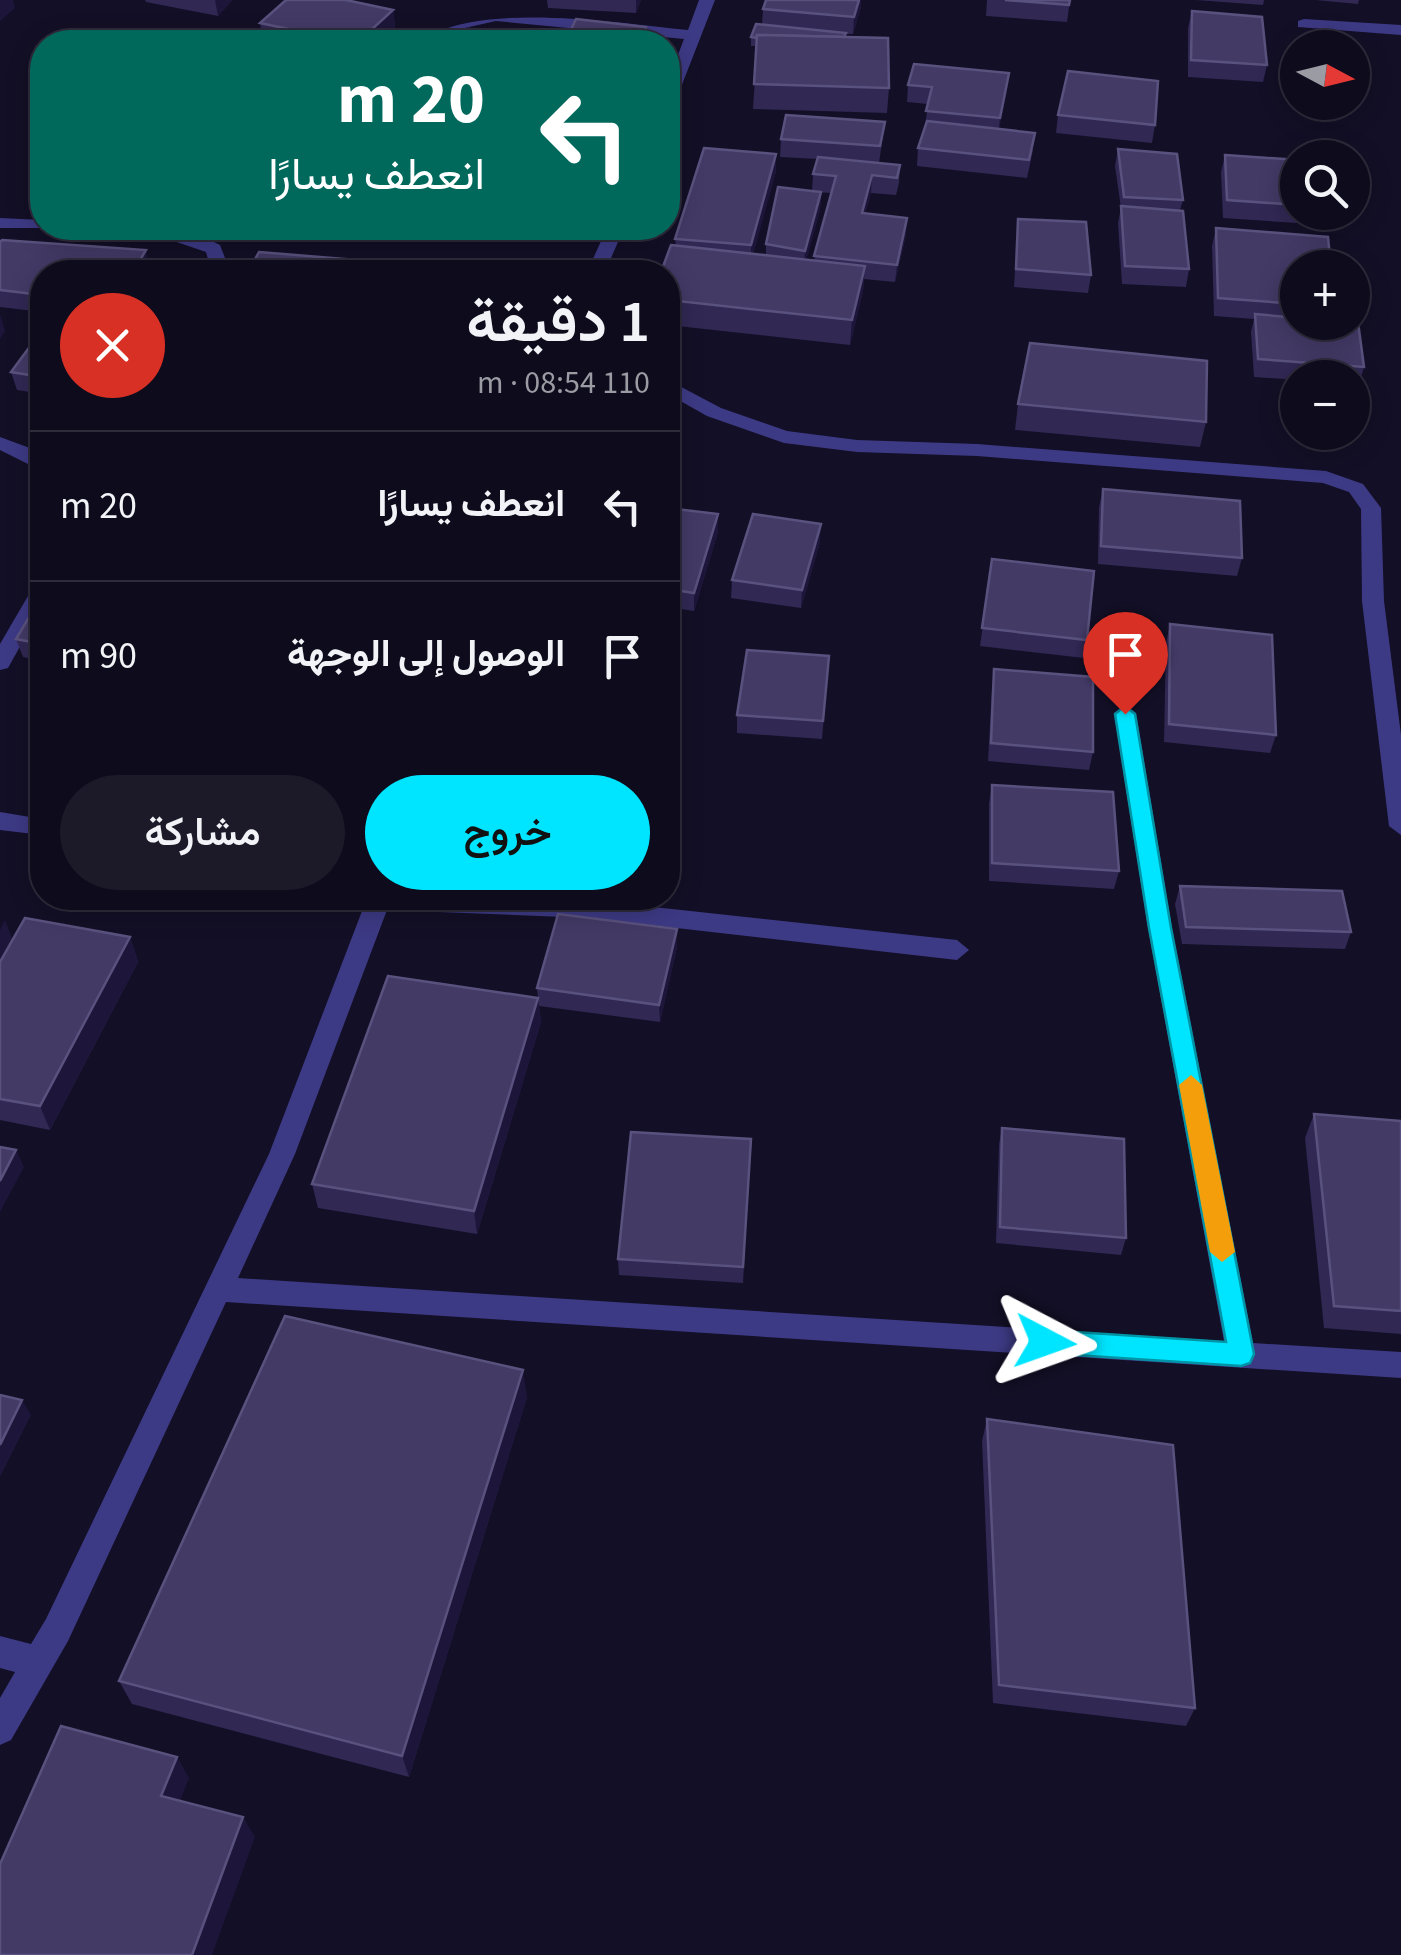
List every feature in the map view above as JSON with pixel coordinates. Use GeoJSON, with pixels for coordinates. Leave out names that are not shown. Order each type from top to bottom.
{"type":"FeatureCollection","features":[{"type":"Feature","properties":{"kind":"street"},"geometry":{"type":"LineString","coordinates":[[680,70],[707,0]]}},
{"type":"Feature","properties":{"kind":"street"},"geometry":{"type":"LineString","coordinates":[[448,30],[496,16],[642,30]]}},
{"type":"Feature","properties":{"kind":"street"},"geometry":{"type":"LineString","coordinates":[[1304,24],[1401,30]]}},
{"type":"Feature","properties":{"kind":"street"},"geometry":{"type":"LineString","coordinates":[[680,34],[694,35]]}},
{"type":"Feature","properties":{"kind":"street"},"geometry":{"type":"LineString","coordinates":[[0,222],[30,224]]}},
{"type":"Feature","properties":{"kind":"street"},"geometry":{"type":"LineString","coordinates":[[198,240],[214,250],[217,260]]}},
{"type":"Feature","properties":{"kind":"street"},"geometry":{"type":"LineString","coordinates":[[680,393],[714,412],[784,437],[858,446],[976,450],[1326,478],[1356,488],[1371,508],[1390,644],[1401,826]]}},
{"type":"Feature","properties":{"kind":"street"},"geometry":{"type":"LineString","coordinates":[[0,444],[30,454]]}},
{"type":"Feature","properties":{"kind":"street"},"geometry":{"type":"LineString","coordinates":[[0,663],[30,610]]}},
{"type":"Feature","properties":{"kind":"street"},"geometry":{"type":"LineString","coordinates":[[1125,714],[1160,928],[1241,1354]]}},
{"type":"Feature","properties":{"kind":"street"},"geometry":{"type":"LineString","coordinates":[[0,822],[30,826]]}},
{"type":"Feature","properties":{"kind":"street"},"geometry":{"type":"LineString","coordinates":[[0,1729],[39,1662],[282,1154],[374,910]]}},
{"type":"Feature","properties":{"kind":"street"},"geometry":{"type":"LineString","coordinates":[[598,910],[958,950]]}},
{"type":"Feature","properties":{"kind":"street"},"geometry":{"type":"LineString","coordinates":[[220,1288],[1401,1365]]}},
{"type":"Feature","properties":{"kind":"street"},"geometry":{"type":"LineString","coordinates":[[0,1652],[39,1662]]}},
{"type":"Feature","properties":{"kind":"building"},"geometry":{"type":"Polygon","coordinates":[[[286,0],[346,0],[393,10],[371,30],[293,30],[260,23],[286,0]]]}},
{"type":"Feature","properties":{"kind":"building"},"geometry":{"type":"Polygon","coordinates":[[[766,0],[859,0],[854,17],[763,9],[766,0]]]}},
{"type":"Feature","properties":{"kind":"building"},"geometry":{"type":"Polygon","coordinates":[[[1005,0],[1070,0],[1069,5],[1005,0]]]}},
{"type":"Feature","properties":{"kind":"building"},"geometry":{"type":"Polygon","coordinates":[[[1192,11],[1262,17],[1267,65],[1191,60],[1192,11]]]}},
{"type":"Feature","properties":{"kind":"building"},"geometry":{"type":"Polygon","coordinates":[[[576,19],[646,27],[645,30],[571,30],[576,19]]]}},
{"type":"Feature","properties":{"kind":"building"},"geometry":{"type":"Polygon","coordinates":[[[756,24],[846,33],[844,37],[751,37],[756,24]]]}},
{"type":"Feature","properties":{"kind":"building"},"geometry":{"type":"Polygon","coordinates":[[[757,35],[888,38],[889,88],[754,84],[757,35]]]}},
{"type":"Feature","properties":{"kind":"building"},"geometry":{"type":"Polygon","coordinates":[[[914,64],[1009,73],[1000,118],[926,111],[932,87],[908,85],[914,64]]]}},
{"type":"Feature","properties":{"kind":"building"},"geometry":{"type":"Polygon","coordinates":[[[1068,71],[1158,81],[1155,125],[1058,115],[1068,71]]]}},
{"type":"Feature","properties":{"kind":"building"},"geometry":{"type":"Polygon","coordinates":[[[786,115],[885,122],[880,146],[781,139],[786,115]]]}},
{"type":"Feature","properties":{"kind":"building"},"geometry":{"type":"Polygon","coordinates":[[[927,121],[1035,133],[1029,160],[918,148],[927,121]]]}},
{"type":"Feature","properties":{"kind":"building"},"geometry":{"type":"Polygon","coordinates":[[[704,148],[776,154],[751,245],[680,239],[680,223],[704,148]]]}},
{"type":"Feature","properties":{"kind":"building"},"geometry":{"type":"Polygon","coordinates":[[[1118,149],[1177,154],[1183,200],[1124,197],[1118,149]]]}},
{"type":"Feature","properties":{"kind":"building"},"geometry":{"type":"Polygon","coordinates":[[[1225,155],[1280,159],[1280,204],[1227,200],[1225,155]]]}},
{"type":"Feature","properties":{"kind":"building"},"geometry":{"type":"Polygon","coordinates":[[[818,157],[900,165],[897,178],[872,175],[862,213],[907,218],[897,265],[814,256],[836,176],[813,174],[818,157]]]}},
{"type":"Feature","properties":{"kind":"building"},"geometry":{"type":"Polygon","coordinates":[[[778,187],[821,192],[805,251],[766,244],[778,187]]]}},
{"type":"Feature","properties":{"kind":"building"},"geometry":{"type":"Polygon","coordinates":[[[1121,206],[1183,211],[1189,269],[1125,266],[1121,206]]]}},
{"type":"Feature","properties":{"kind":"building"},"geometry":{"type":"Polygon","coordinates":[[[1018,219],[1086,222],[1091,275],[1016,269],[1018,219]]]}},
{"type":"Feature","properties":{"kind":"building"},"geometry":{"type":"Polygon","coordinates":[[[1216,228],[1328,237],[1329,250],[1280,250],[1280,303],[1218,298],[1216,228]]]}},
{"type":"Feature","properties":{"kind":"building"},"geometry":{"type":"Polygon","coordinates":[[[0,242],[146,250],[140,260],[30,260],[30,294],[0,290],[0,242]]]}},
{"type":"Feature","properties":{"kind":"building"},"geometry":{"type":"Polygon","coordinates":[[[671,245],[865,266],[852,320],[680,301],[680,260],[665,260],[671,245]]]}},
{"type":"Feature","properties":{"kind":"building"},"geometry":{"type":"Polygon","coordinates":[[[259,252],[358,260],[255,260],[259,252]]]}},
{"type":"Feature","properties":{"kind":"building"},"geometry":{"type":"Polygon","coordinates":[[[1255,314],[1280,316],[1280,340],[1360,340],[1363,360],[1280,361],[1258,359],[1255,314]]]}},
{"type":"Feature","properties":{"kind":"building"},"geometry":{"type":"Polygon","coordinates":[[[1030,343],[1207,361],[1206,422],[1018,404],[1030,343]]]}},
{"type":"Feature","properties":{"kind":"building"},"geometry":{"type":"Polygon","coordinates":[[[30,346],[30,375],[11,372],[30,346]]]}},
{"type":"Feature","properties":{"kind":"building"},"geometry":{"type":"Polygon","coordinates":[[[1103,489],[1240,501],[1242,558],[1101,546],[1103,489]]]}},
{"type":"Feature","properties":{"kind":"building"},"geometry":{"type":"Polygon","coordinates":[[[680,509],[718,514],[694,593],[680,591],[680,509]]]}},
{"type":"Feature","properties":{"kind":"building"},"geometry":{"type":"Polygon","coordinates":[[[753,514],[821,524],[802,590],[732,580],[753,514]]]}},
{"type":"Feature","properties":{"kind":"building"},"geometry":{"type":"Polygon","coordinates":[[[992,559],[1094,571],[1087,640],[982,628],[992,559]]]}},
{"type":"Feature","properties":{"kind":"building"},"geometry":{"type":"Polygon","coordinates":[[[30,615],[30,642],[16,639],[30,615]]]}},
{"type":"Feature","properties":{"kind":"building"},"geometry":{"type":"Polygon","coordinates":[[[1170,624],[1272,635],[1276,735],[1169,724],[1170,624]]]}},
{"type":"Feature","properties":{"kind":"building"},"geometry":{"type":"Polygon","coordinates":[[[747,650],[829,656],[823,721],[737,715],[747,650]]]}},
{"type":"Feature","properties":{"kind":"building"},"geometry":{"type":"Polygon","coordinates":[[[994,669],[1093,677],[1093,752],[991,743],[994,669]]]}},
{"type":"Feature","properties":{"kind":"building"},"geometry":{"type":"Polygon","coordinates":[[[992,785],[1113,792],[1119,871],[992,863],[992,785]]]}},
{"type":"Feature","properties":{"kind":"building"},"geometry":{"type":"Polygon","coordinates":[[[1180,886],[1342,891],[1351,932],[1186,927],[1180,886]]]}},
{"type":"Feature","properties":{"kind":"building"},"geometry":{"type":"Polygon","coordinates":[[[558,914],[677,929],[659,1005],[537,988],[558,914]]]}},
{"type":"Feature","properties":{"kind":"building"},"geometry":{"type":"Polygon","coordinates":[[[25,918],[130,937],[40,1106],[0,1099],[0,962],[25,918]]]}},
{"type":"Feature","properties":{"kind":"building"},"geometry":{"type":"Polygon","coordinates":[[[388,976],[538,998],[474,1211],[312,1184],[388,976]]]}},
{"type":"Feature","properties":{"kind":"building"},"geometry":{"type":"Polygon","coordinates":[[[1314,1114],[1401,1121],[1401,1311],[1334,1306],[1314,1114]]]}},
{"type":"Feature","properties":{"kind":"building"},"geometry":{"type":"Polygon","coordinates":[[[1002,1128],[1124,1139],[1126,1238],[1000,1227],[1002,1128]]]}},
{"type":"Feature","properties":{"kind":"building"},"geometry":{"type":"Polygon","coordinates":[[[631,1132],[751,1139],[743,1267],[618,1259],[631,1132]]]}},
{"type":"Feature","properties":{"kind":"building"},"geometry":{"type":"Polygon","coordinates":[[[0,1147],[16,1150],[0,1181],[0,1147]]]}},
{"type":"Feature","properties":{"kind":"building"},"geometry":{"type":"Polygon","coordinates":[[[285,1316],[523,1370],[402,1756],[119,1681],[285,1316]]]}},
{"type":"Feature","properties":{"kind":"building"},"geometry":{"type":"Polygon","coordinates":[[[0,1395],[22,1400],[0,1445],[0,1395]]]}},
{"type":"Feature","properties":{"kind":"building"},"geometry":{"type":"Polygon","coordinates":[[[987,1419],[1173,1445],[1195,1708],[999,1685],[987,1419]]]}},
{"type":"Feature","properties":{"kind":"building"},"geometry":{"type":"Polygon","coordinates":[[[61,1726],[177,1757],[161,1796],[243,1817],[192,1955],[0,1955],[0,1864],[61,1726]]]}},
{"type":"Feature","properties":{"kind":"slow traffic"},"geometry":{"type":"LineString","coordinates":[[1191,1085],[1222,1252]]}},
{"type":"Feature","properties":{"kind":"route"},"geometry":{"type":"LineString","coordinates":[[1045,1342],[1241,1354],[1160,928],[1125,714]]}}]}
